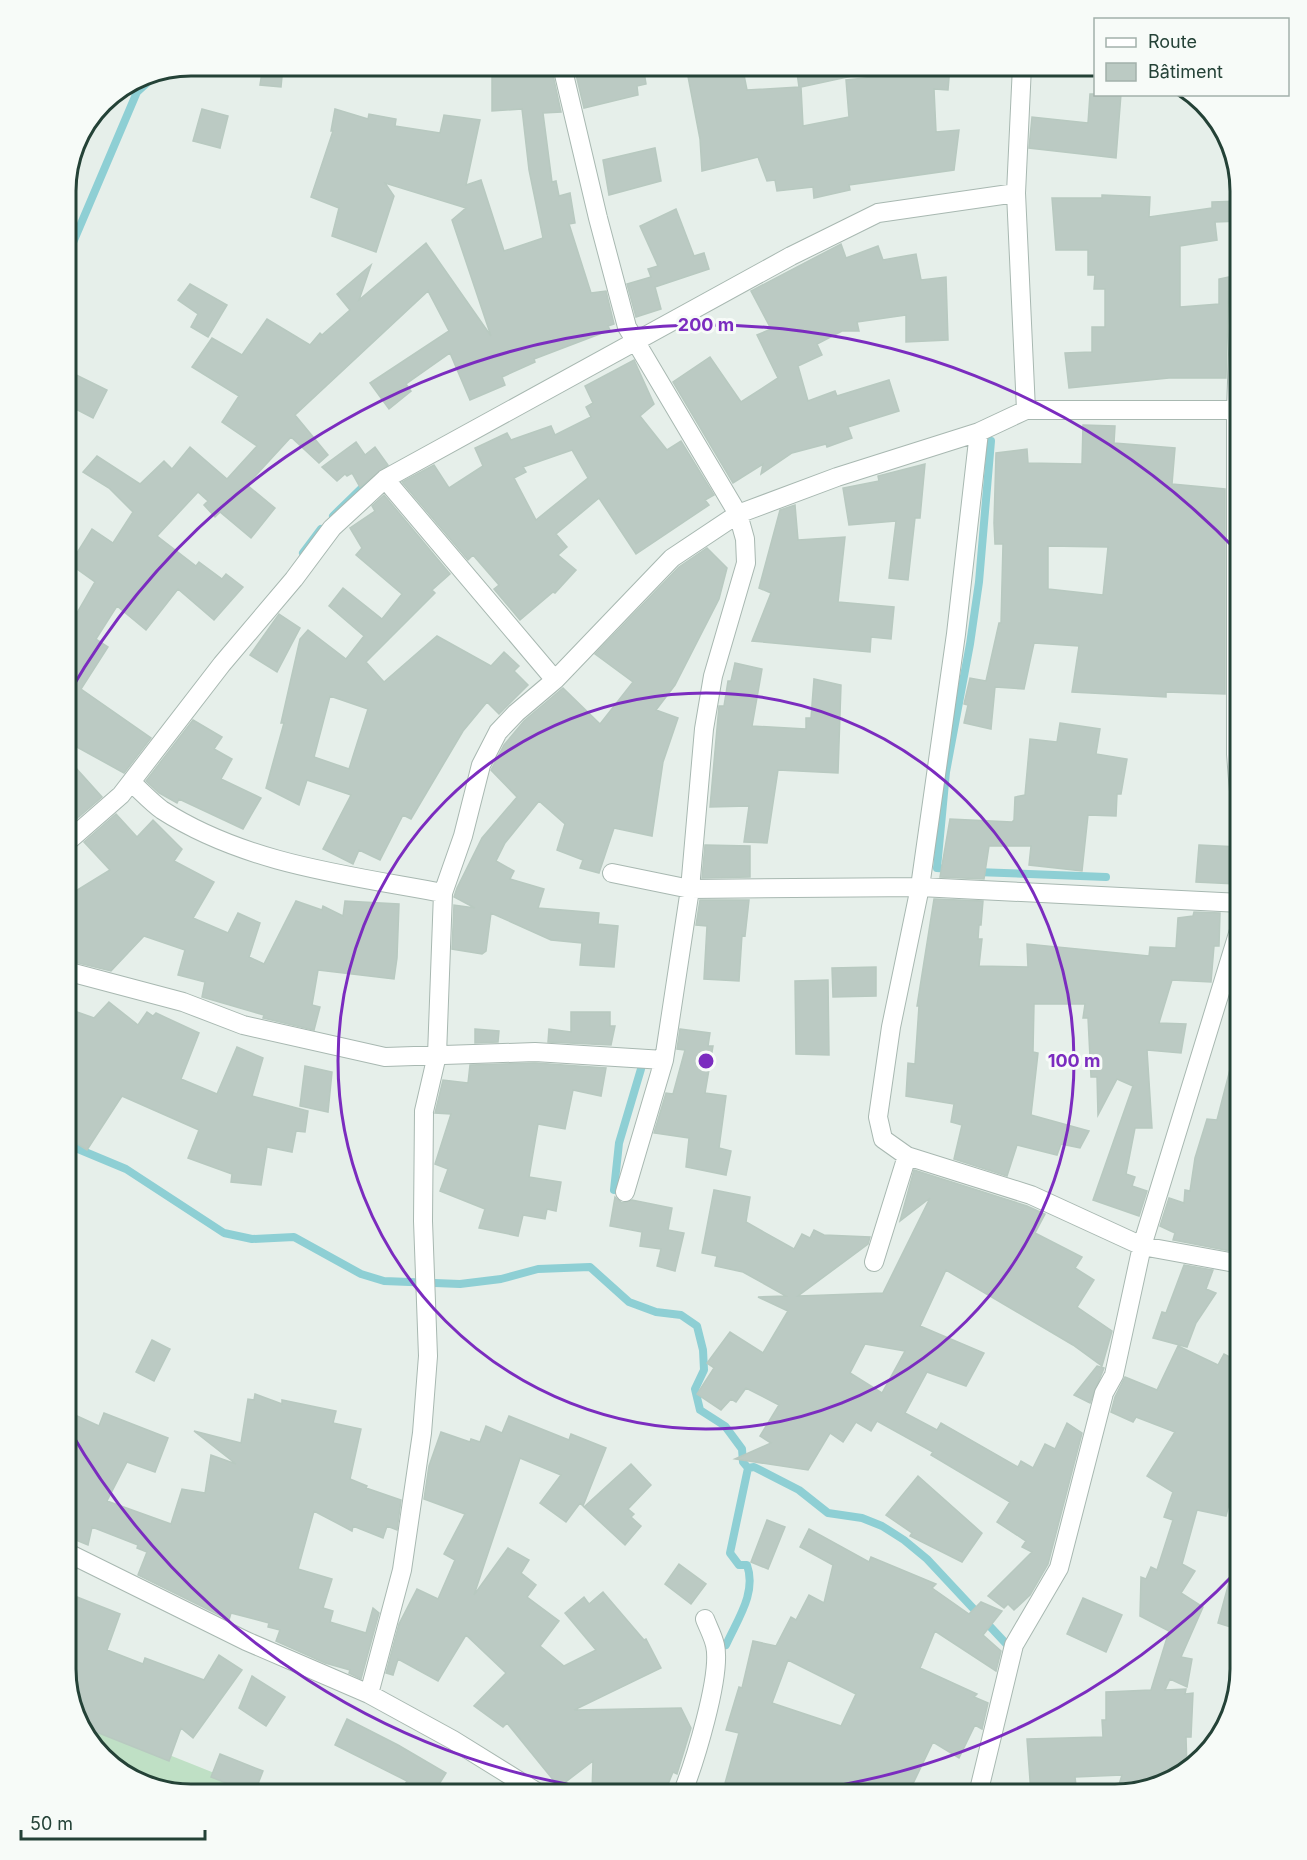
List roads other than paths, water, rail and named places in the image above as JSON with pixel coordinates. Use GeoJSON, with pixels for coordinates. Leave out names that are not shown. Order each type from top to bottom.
{"type":"FeatureCollection","features":[{"type":"Feature","properties":{"kind":"street"},"geometry":{"type":"LineString","coordinates":[[564,76],[613,279],[627,327],[738,514],[745,538],[746,563],[713,676],[704,729],[690,888],[664,1060],[626,1192]]}},
{"type":"Feature","properties":{"kind":"street"},"geometry":{"type":"LineString","coordinates":[[1021,77],[1016,193],[1026,410]]}},
{"type":"Feature","properties":{"kind":"street"},"geometry":{"type":"LineString","coordinates":[[77,834],[121,795],[222,664],[294,579],[332,528],[385,479],[791,256],[878,213],[1016,193]]}},
{"type":"Feature","properties":{"kind":"street"},"geometry":{"type":"LineString","coordinates":[[369,1694],[402,1570],[422,1433],[428,1356],[423,1221],[424,1111],[437,1055],[443,893],[463,836],[481,765],[498,732],[516,713],[555,680],[672,558],[738,514],[837,477],[979,432],[1026,410],[1231,410]]}},
{"type":"Feature","properties":{"kind":"street"},"geometry":{"type":"LineString","coordinates":[[979,432],[956,634],[920,887],[891,1027],[878,1117],[883,1139],[907,1156],[1031,1195],[1142,1246],[1231,1262]]}},
{"type":"Feature","properties":{"kind":"street"},"geometry":{"type":"LineString","coordinates":[[385,479],[555,680]]}},
{"type":"Feature","properties":{"kind":"street"},"geometry":{"type":"LineString","coordinates":[[131,782],[161,809],[243,850],[287,863],[443,893]]}},
{"type":"Feature","properties":{"kind":"street"},"geometry":{"type":"LineString","coordinates":[[612,873],[690,888],[920,887],[1231,903]]}},
{"type":"Feature","properties":{"kind":"street"},"geometry":{"type":"LineString","coordinates":[[980,1784],[1014,1645],[1059,1568],[1104,1393],[1114,1375],[1142,1246],[1231,957]]}},
{"type":"Feature","properties":{"kind":"street"},"geometry":{"type":"LineString","coordinates":[[76,974],[183,1002],[243,1025],[385,1057],[535,1052],[664,1060]]}},
{"type":"Feature","properties":{"kind":"street"},"geometry":{"type":"LineString","coordinates":[[873,1263],[907,1156]]}},
{"type":"Feature","properties":{"kind":"street"},"geometry":{"type":"LineString","coordinates":[[76,1557],[246,1641],[369,1694],[453,1740],[523,1783]]}},
{"type":"Feature","properties":{"kind":"street"},"geometry":{"type":"LineString","coordinates":[[686,1784],[696,1759],[715,1671],[715,1646],[705,1618]]}},
{"type":"Feature","properties":{"kind":"waterway"},"geometry":{"type":"LineString","coordinates":[[77,233],[137,92],[142,88]]}},
{"type":"Feature","properties":{"kind":"waterway"},"geometry":{"type":"LineString","coordinates":[[949,869],[937,868],[946,772],[979,582],[991,441]]}},
{"type":"Feature","properties":{"kind":"waterway"},"geometry":{"type":"LineString","coordinates":[[333,516],[373,477]]}},
{"type":"Feature","properties":{"kind":"waterway"},"geometry":{"type":"LineString","coordinates":[[303,553],[321,529]]}},
{"type":"Feature","properties":{"kind":"waterway"},"geometry":{"type":"LineString","coordinates":[[976,872],[1106,877]]}},
{"type":"Feature","properties":{"kind":"waterway"},"geometry":{"type":"LineString","coordinates":[[614,1190],[619,1143],[641,1069]]}},
{"type":"Feature","properties":{"kind":"waterway"},"geometry":{"type":"LineString","coordinates":[[76,1148],[126,1169],[224,1233],[252,1239],[294,1237],[361,1274],[384,1281],[460,1284],[501,1279],[538,1269],[590,1267],[629,1302],[656,1312],[681,1315],[697,1326],[703,1350],[704,1370],[695,1389],[700,1410],[725,1426],[742,1449],[743,1462],[748,1468],[754,1467],[799,1490],[828,1513],[862,1518],[882,1526],[904,1540],[927,1559],[1012,1650]]}},
{"type":"Feature","properties":{"kind":"waterway"},"geometry":{"type":"LineString","coordinates":[[726,1645],[748,1596],[747,1565],[739,1565],[730,1553],[748,1468]]}}]}
